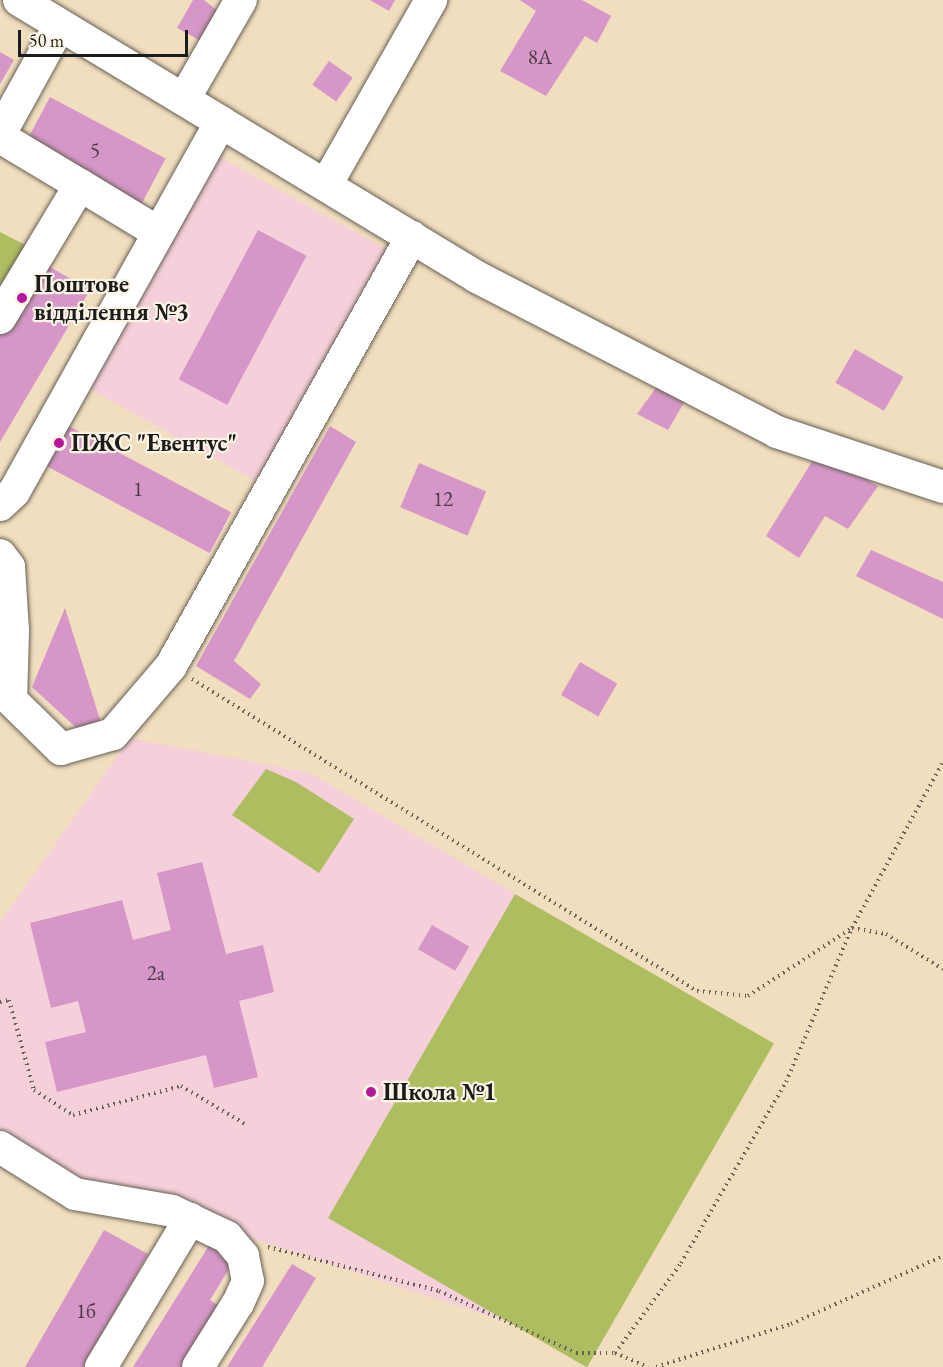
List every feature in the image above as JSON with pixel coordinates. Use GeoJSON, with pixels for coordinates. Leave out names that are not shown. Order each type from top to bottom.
{"type":"FeatureCollection","features":[{"type":"Feature","properties":{"kind":"street"},"geometry":{"type":"LineString","coordinates":[[19,0],[477,277],[777,432],[943,487]]}},
{"type":"Feature","properties":{"kind":"street"},"geometry":{"type":"LineString","coordinates":[[184,99],[241,0]]}},
{"type":"Feature","properties":{"kind":"street"},"geometry":{"type":"LineString","coordinates":[[326,185],[431,0]]}},
{"type":"Feature","properties":{"kind":"street"},"geometry":{"type":"LineString","coordinates":[[60,25],[0,136],[159,233]]}},
{"type":"Feature","properties":{"kind":"street"},"geometry":{"type":"LineString","coordinates":[[0,505],[14,492],[221,122]]}},
{"type":"Feature","properties":{"kind":"street"},"geometry":{"type":"LineString","coordinates":[[0,318],[80,185]]}},
{"type":"Feature","properties":{"kind":"street"},"geometry":{"type":"LineString","coordinates":[[0,555],[9,567],[13,630],[11,700],[61,749],[113,734],[171,666],[412,237]]}},
{"type":"Feature","properties":{"kind":"street"},"geometry":{"type":"LineString","coordinates":[[0,1147],[75,1194],[172,1210],[227,1237],[243,1256],[248,1281],[238,1303],[198,1367]]}},
{"type":"Feature","properties":{"kind":"street"},"geometry":{"type":"LineString","coordinates":[[101,1367],[190,1219]]}},
{"type":"Feature","properties":{"kind":"path"},"geometry":{"type":"LineString","coordinates":[[171,666],[697,991],[748,996],[852,928],[886,933],[943,969]]}},
{"type":"Feature","properties":{"kind":"path"},"geometry":{"type":"LineString","coordinates":[[615,1353],[681,1263],[786,1082],[852,928],[943,762]]}},
{"type":"Feature","properties":{"kind":"path"},"geometry":{"type":"LineString","coordinates":[[0,1002],[9,1000],[34,1090],[73,1115],[181,1086],[245,1124]]}},
{"type":"Feature","properties":{"kind":"path"},"geometry":{"type":"LineString","coordinates":[[227,1237],[439,1291],[576,1353],[615,1353],[648,1367]]}},
{"type":"Feature","properties":{"kind":"path"},"geometry":{"type":"LineString","coordinates":[[656,1367],[791,1324],[943,1256]]}},
{"type":"Feature","properties":{"kind":"shaded area"},"geometry":{"type":"Polygon","coordinates":[[[218,156],[389,251],[260,484],[89,389],[218,156]]]}},
{"type":"Feature","properties":{"kind":"shaded area","name":"Школа №1"},"geometry":{"type":"Polygon","coordinates":[[[130,738],[310,773],[773,1045],[576,1353],[515,1325],[227,1230],[80,1190],[0,1140],[0,922],[130,738]]]}},
{"type":"Feature","properties":{"kind":"green space"},"geometry":{"type":"Polygon","coordinates":[[[0,232],[37,251],[0,315],[0,232]]]}},
{"type":"Feature","properties":{"kind":"green space"},"geometry":{"type":"Polygon","coordinates":[[[266,769],[296,782],[354,819],[319,873],[232,815],[266,769]]]}},
{"type":"Feature","properties":{"kind":"green space"},"geometry":{"type":"Polygon","coordinates":[[[515,894],[774,1044],[587,1367],[328,1218],[515,894]]]}},
{"type":"Feature","properties":{"kind":"building"},"geometry":{"type":"Polygon","coordinates":[[[193,0],[204,0],[223,15],[205,43],[177,28],[193,0]]]}},
{"type":"Feature","properties":{"kind":"building"},"geometry":{"type":"Polygon","coordinates":[[[370,0],[395,0],[389,11],[370,0]]]}},
{"type":"Feature","properties":{"kind":"building"},"geometry":{"type":"Polygon","coordinates":[[[520,0],[582,0],[611,16],[597,43],[585,36],[546,96],[500,71],[536,11],[520,0]]]}},
{"type":"Feature","properties":{"kind":"building"},"geometry":{"type":"Polygon","coordinates":[[[0,52],[14,60],[0,84],[0,52]]]}},
{"type":"Feature","properties":{"kind":"building"},"geometry":{"type":"Polygon","coordinates":[[[329,61],[353,78],[336,101],[312,85],[329,61]]]}},
{"type":"Feature","properties":{"kind":"building"},"geometry":{"type":"Polygon","coordinates":[[[50,97],[166,159],[142,204],[26,142],[50,97]]]}},
{"type":"Feature","properties":{"kind":"building"},"geometry":{"type":"Polygon","coordinates":[[[258,230],[307,256],[227,405],[179,379],[258,230]]]}},
{"type":"Feature","properties":{"kind":"building"},"geometry":{"type":"Polygon","coordinates":[[[43,263],[90,290],[0,442],[0,335],[43,263]]]}},
{"type":"Feature","properties":{"kind":"building"},"geometry":{"type":"Polygon","coordinates":[[[855,349],[903,377],[884,411],[836,383],[855,349]]]}},
{"type":"Feature","properties":{"kind":"building"},"geometry":{"type":"Polygon","coordinates":[[[658,385],[685,401],[668,430],[637,414],[658,385]]]}},
{"type":"Feature","properties":{"kind":"building"},"geometry":{"type":"Polygon","coordinates":[[[67,425],[231,512],[210,553],[45,466],[67,425]]]}},
{"type":"Feature","properties":{"kind":"building"},"geometry":{"type":"Polygon","coordinates":[[[330,426],[356,442],[234,661],[261,684],[250,699],[196,666],[330,426]]]}},
{"type":"Feature","properties":{"kind":"building"},"geometry":{"type":"Polygon","coordinates":[[[818,452],[878,486],[848,529],[825,516],[799,558],[766,536],[818,452]]]}},
{"type":"Feature","properties":{"kind":"building"},"geometry":{"type":"Polygon","coordinates":[[[419,463],[486,492],[467,536],[400,507],[419,463]]]}},
{"type":"Feature","properties":{"kind":"building"},"geometry":{"type":"Polygon","coordinates":[[[871,550],[943,582],[943,619],[856,576],[871,550]]]}},
{"type":"Feature","properties":{"kind":"building"},"geometry":{"type":"Polygon","coordinates":[[[65,608],[102,726],[81,732],[32,687],[65,608]]]}},
{"type":"Feature","properties":{"kind":"building"},"geometry":{"type":"Polygon","coordinates":[[[580,662],[617,684],[598,716],[561,695],[580,662]]]}},
{"type":"Feature","properties":{"kind":"building"},"geometry":{"type":"Polygon","coordinates":[[[202,862],[226,954],[263,945],[274,992],[239,1001],[258,1077],[214,1088],[206,1055],[57,1092],[45,1042],[86,1032],[78,1001],[51,1008],[30,923],[122,900],[133,940],[171,930],[157,873],[202,862]]]}},
{"type":"Feature","properties":{"kind":"building"},"geometry":{"type":"Polygon","coordinates":[[[432,925],[469,946],[455,971],[418,949],[432,925]]]}},
{"type":"Feature","properties":{"kind":"building"},"geometry":{"type":"Polygon","coordinates":[[[104,1230],[148,1254],[83,1367],[25,1367],[104,1230]]]}},
{"type":"Feature","properties":{"kind":"building"},"geometry":{"type":"Polygon","coordinates":[[[210,1244],[235,1259],[210,1300],[225,1310],[189,1367],[133,1367],[210,1244]]]}},
{"type":"Feature","properties":{"kind":"building"},"geometry":{"type":"Polygon","coordinates":[[[292,1264],[316,1278],[262,1367],[227,1367],[292,1264]]]}},
{"type":"Feature","properties":{"kind":"place","name":"Поштове відділення №3"},"geometry":{"type":"Point","coordinates":[22,298]}},
{"type":"Feature","properties":{"kind":"place","name":"ПЖС \"Евентус\""},"geometry":{"type":"Point","coordinates":[59,443]}},
{"type":"Feature","properties":{"kind":"place","name":"Школа №1"},"geometry":{"type":"Point","coordinates":[371,1092]}}]}
